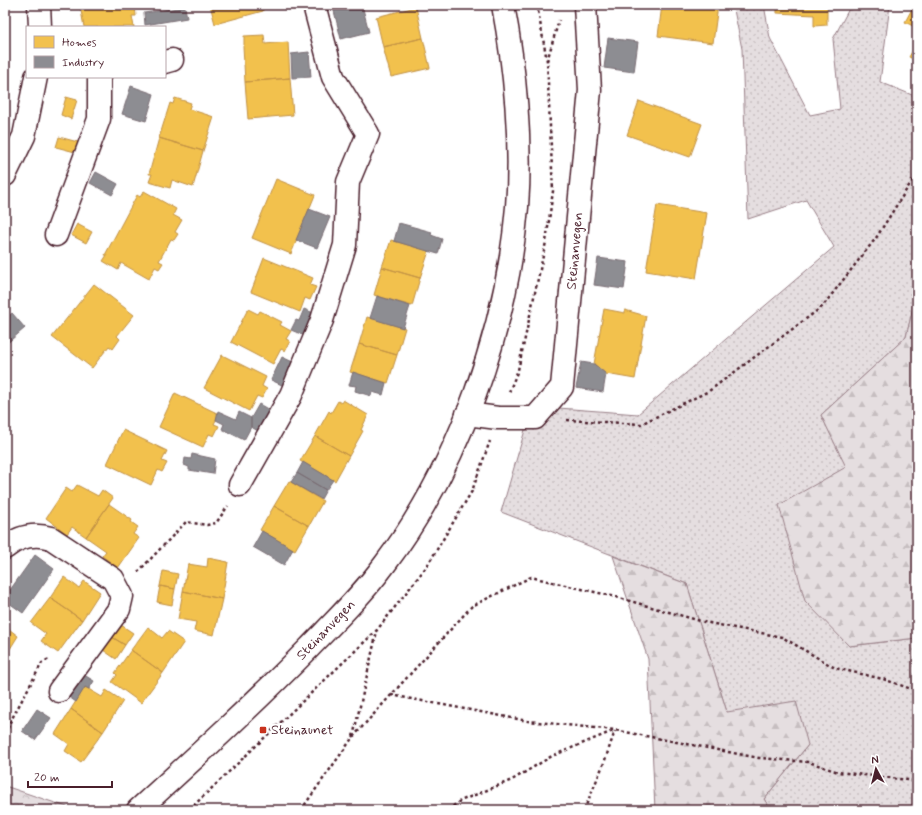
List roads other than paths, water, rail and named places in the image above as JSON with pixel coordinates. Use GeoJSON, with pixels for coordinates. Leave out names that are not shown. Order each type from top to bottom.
{"type":"FeatureCollection","features":[{"type":"Feature","properties":{"kind":"street"},"geometry":{"type":"LineString","coordinates":[[39,5],[40,26]]}},
{"type":"Feature","properties":{"kind":"street"},"geometry":{"type":"LineString","coordinates":[[240,485],[291,394],[322,320],[345,245],[348,182],[368,134],[333,77],[314,5]]}},
{"type":"Feature","properties":{"kind":"street","name":"Steinanvegen"},"geometry":{"type":"LineString","coordinates":[[138,810],[271,686],[357,598],[410,529],[456,444],[486,363],[501,305],[517,207],[518,163],[516,117],[512,70],[503,5]]}},
{"type":"Feature","properties":{"kind":"street","name":"Steinanvegen"},"geometry":{"type":"LineString","coordinates":[[467,414],[498,418],[535,418],[562,387],[590,90],[585,5]]}},
{"type":"Feature","properties":{"kind":"street"},"geometry":{"type":"LineString","coordinates":[[5,175],[24,136],[36,78]]}},
{"type":"Feature","properties":{"kind":"street"},"geometry":{"type":"LineString","coordinates":[[56,235],[98,119],[99,78]]}},
{"type":"Feature","properties":{"kind":"street"},"geometry":{"type":"LineString","coordinates":[[5,548],[11,543],[26,536],[39,534],[51,538],[114,579],[122,596],[119,609],[59,691]]}},
{"type":"Feature","properties":{"kind":"place","name":"Steinaunet"},"geometry":{"type":"Point","coordinates":[263,730]}}]}
